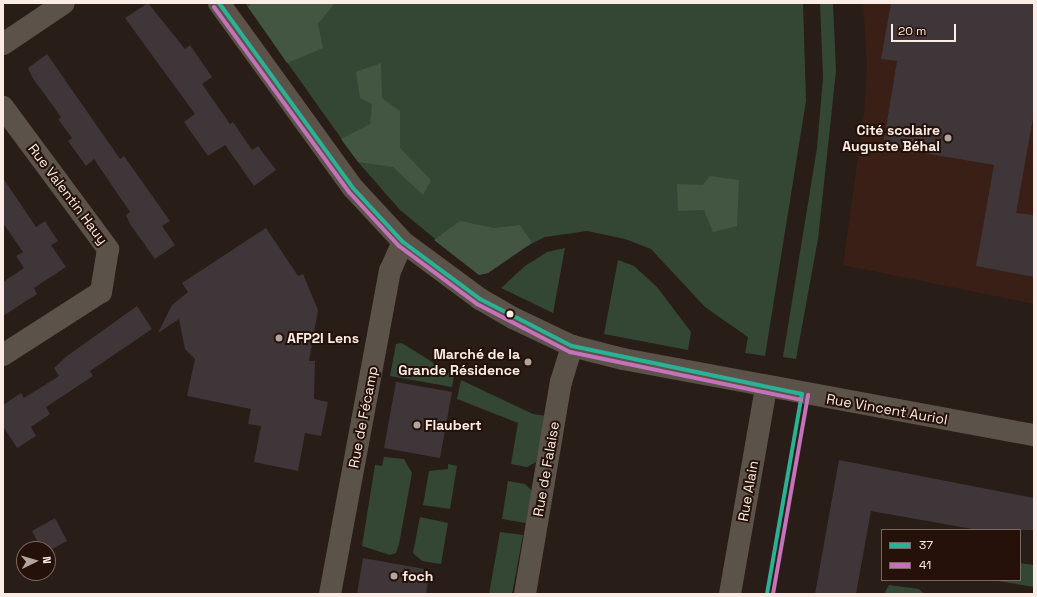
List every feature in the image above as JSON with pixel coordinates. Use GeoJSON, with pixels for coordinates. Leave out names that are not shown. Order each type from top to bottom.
{"type":"FeatureCollection","features":[{"type":"Feature","properties":{"kind":"street"},"geometry":{"type":"LineString","coordinates":[[3,44],[64,3]]}},
{"type":"Feature","properties":{"kind":"street","name":"Rue Vincent Auriol"},"geometry":{"type":"LineString","coordinates":[[219,3],[353,188],[403,242],[480,300],[572,346],[766,388],[1034,435]]}},
{"type":"Feature","properties":{"kind":"street","name":"Rue Valentin Hauy"},"geometry":{"type":"LineString","coordinates":[[3,107],[108,249],[101,292],[3,355]]}},
{"type":"Feature","properties":{"kind":"street","name":"Rue de Fécamp"},"geometry":{"type":"LineString","coordinates":[[330,594],[390,271],[403,242]]}},
{"type":"Feature","properties":{"kind":"street","name":"Rue de Falaise"},"geometry":{"type":"LineString","coordinates":[[525,594],[561,382],[572,346]]}},
{"type":"Feature","properties":{"kind":"street","name":"Rue Alain"},"geometry":{"type":"LineString","coordinates":[[730,594],[766,388]]}},
{"type":"Feature","properties":{"kind":"shaded area","name":"Cité scolaire Auguste Béhal"},"geometry":{"type":"Polygon","coordinates":[[[863,3],[1034,3],[1034,304],[843,265],[864,113],[867,64],[863,3]]]}},
{"type":"Feature","properties":{"kind":"green space"},"geometry":{"type":"Polygon","coordinates":[[[245,3],[803,3],[806,101],[765,356],[745,353],[748,337],[705,307],[651,249],[625,239],[587,231],[545,237],[513,253],[488,273],[479,275],[400,210],[358,162],[245,3]]]}},
{"type":"Feature","properties":{"kind":"green space"},"geometry":{"type":"Polygon","coordinates":[[[252,3],[335,3],[318,24],[323,48],[287,63],[248,7],[252,3]]]}},
{"type":"Feature","properties":{"kind":"green space"},"geometry":{"type":"Polygon","coordinates":[[[820,3],[833,3],[836,71],[818,239],[796,359],[783,357],[817,148],[823,78],[820,3]]]}},
{"type":"Feature","properties":{"kind":"green space"},"geometry":{"type":"Polygon","coordinates":[[[381,63],[382,98],[400,111],[400,148],[431,180],[423,195],[393,167],[358,162],[341,139],[370,124],[372,104],[360,98],[356,72],[381,63]]]}},
{"type":"Feature","properties":{"kind":"green space"},"geometry":{"type":"Polygon","coordinates":[[[710,176],[739,180],[737,226],[713,232],[704,210],[678,211],[677,184],[703,185],[710,176]]]}},
{"type":"Feature","properties":{"kind":"green space"},"geometry":{"type":"Polygon","coordinates":[[[460,221],[494,228],[520,225],[532,243],[488,273],[479,275],[434,240],[460,221]]]}},
{"type":"Feature","properties":{"kind":"green space"},"geometry":{"type":"Polygon","coordinates":[[[565,248],[553,313],[501,288],[525,266],[547,252],[565,248]]]}},
{"type":"Feature","properties":{"kind":"green space"},"geometry":{"type":"Polygon","coordinates":[[[618,260],[634,266],[657,287],[691,332],[688,350],[604,334],[618,260]]]}},
{"type":"Feature","properties":{"kind":"green space"},"geometry":{"type":"Polygon","coordinates":[[[402,343],[454,376],[452,387],[390,376],[396,344],[402,343]]]}},
{"type":"Feature","properties":{"kind":"green space"},"geometry":{"type":"Polygon","coordinates":[[[461,380],[533,414],[546,416],[536,462],[527,467],[511,464],[518,423],[457,399],[461,380]]]}},
{"type":"Feature","properties":{"kind":"green space"},"geometry":{"type":"Polygon","coordinates":[[[384,457],[404,459],[412,473],[399,544],[396,553],[390,555],[362,546],[375,465],[382,466],[384,457]]]}},
{"type":"Feature","properties":{"kind":"green space"},"geometry":{"type":"Polygon","coordinates":[[[448,464],[457,466],[450,509],[423,505],[429,471],[448,469],[448,464]]]}},
{"type":"Feature","properties":{"kind":"green space"},"geometry":{"type":"Polygon","coordinates":[[[508,481],[525,484],[532,491],[526,523],[502,519],[508,481]]]}},
{"type":"Feature","properties":{"kind":"green space"},"geometry":{"type":"Polygon","coordinates":[[[420,517],[448,523],[441,564],[422,561],[413,553],[420,517]]]}},
{"type":"Feature","properties":{"kind":"green space"},"geometry":{"type":"Polygon","coordinates":[[[500,532],[523,535],[512,594],[489,594],[500,532]]]}},
{"type":"Feature","properties":{"kind":"green space"},"geometry":{"type":"Polygon","coordinates":[[[1021,563],[1034,565],[1034,587],[998,581],[1021,581],[1021,563]]]}},
{"type":"Feature","properties":{"kind":"green space"},"geometry":{"type":"Polygon","coordinates":[[[889,585],[919,589],[924,594],[884,594],[889,585]]]}},
{"type":"Feature","properties":{"kind":"building"},"geometry":{"type":"Polygon","coordinates":[[[148,3],[185,49],[190,45],[212,77],[202,84],[230,124],[233,122],[252,150],[258,146],[276,170],[254,186],[225,145],[208,156],[184,122],[195,114],[125,18],[148,3]]]}},
{"type":"Feature","properties":{"kind":"building"},"geometry":{"type":"Polygon","coordinates":[[[891,3],[1034,3],[1034,113],[1016,213],[1034,215],[1034,277],[976,266],[994,165],[883,146],[897,61],[881,59],[891,3]]]}},
{"type":"Feature","properties":{"kind":"building"},"geometry":{"type":"Polygon","coordinates":[[[47,54],[120,159],[124,156],[170,221],[162,226],[175,245],[155,259],[130,224],[126,215],[130,212],[94,159],[86,166],[68,141],[72,138],[58,119],[61,117],[32,77],[28,68],[47,54]]]}},
{"type":"Feature","properties":{"kind":"building"},"geometry":{"type":"Polygon","coordinates":[[[3,178],[36,227],[45,221],[58,241],[51,245],[66,267],[34,288],[37,294],[3,316],[3,282],[24,268],[16,256],[23,252],[3,223],[3,178]]]}},
{"type":"Feature","properties":{"kind":"building"},"geometry":{"type":"Polygon","coordinates":[[[266,228],[298,276],[303,274],[318,310],[309,361],[315,361],[314,399],[328,402],[321,436],[305,433],[298,471],[254,462],[261,426],[248,424],[251,409],[187,396],[195,359],[185,349],[179,319],[158,333],[172,305],[188,292],[182,283],[266,228]]]}},
{"type":"Feature","properties":{"kind":"building"},"geometry":{"type":"Polygon","coordinates":[[[137,306],[152,329],[90,371],[93,376],[46,407],[50,414],[31,427],[36,436],[17,448],[3,426],[3,405],[21,393],[24,398],[59,376],[54,368],[67,356],[137,306]]]}},
{"type":"Feature","properties":{"kind":"building","name":"Flaubert"},"geometry":{"type":"Polygon","coordinates":[[[396,382],[452,392],[440,458],[384,448],[396,382]]]}},
{"type":"Feature","properties":{"kind":"building"},"geometry":{"type":"Polygon","coordinates":[[[839,460],[1034,498],[1034,530],[972,529],[871,511],[856,594],[815,594],[839,460]]]}},
{"type":"Feature","properties":{"kind":"building"},"geometry":{"type":"Polygon","coordinates":[[[55,518],[67,541],[56,547],[56,541],[37,541],[32,531],[55,518]]]}},
{"type":"Feature","properties":{"kind":"building","name":"foch"},"geometry":{"type":"Polygon","coordinates":[[[363,558],[430,570],[426,594],[357,594],[363,558]]]}},
{"type":"Feature","properties":{"kind":"transit line","name":"37"},"geometry":{"type":"LineString","coordinates":[[219,3],[353,188],[403,242],[480,299],[572,346],[802,394]]}},
{"type":"Feature","properties":{"kind":"transit line","name":"41"},"geometry":{"type":"LineString","coordinates":[[214,7],[349,192],[399,246],[477,304],[570,352],[801,400]]}},
{"type":"Feature","properties":{"kind":"transit line","name":"37"},"geometry":{"type":"LineString","coordinates":[[767,594],[802,394]]}},
{"type":"Feature","properties":{"kind":"transit line","name":"41"},"geometry":{"type":"LineString","coordinates":[[773,594],[808,395]]}},
{"type":"Feature","properties":{"kind":"place","name":"Cité scolaire Auguste Béhal"},"geometry":{"type":"Point","coordinates":[948,138]}},
{"type":"Feature","properties":{"kind":"place","name":"AFP2I Lens"},"geometry":{"type":"Point","coordinates":[279,338]}},
{"type":"Feature","properties":{"kind":"place","name":"Marché de la Grande Résidence"},"geometry":{"type":"Point","coordinates":[528,362]}},
{"type":"Feature","properties":{"kind":"place","name":"Flaubert"},"geometry":{"type":"Point","coordinates":[417,425]}},
{"type":"Feature","properties":{"kind":"place","name":"foch"},"geometry":{"type":"Point","coordinates":[394,576]}}]}
